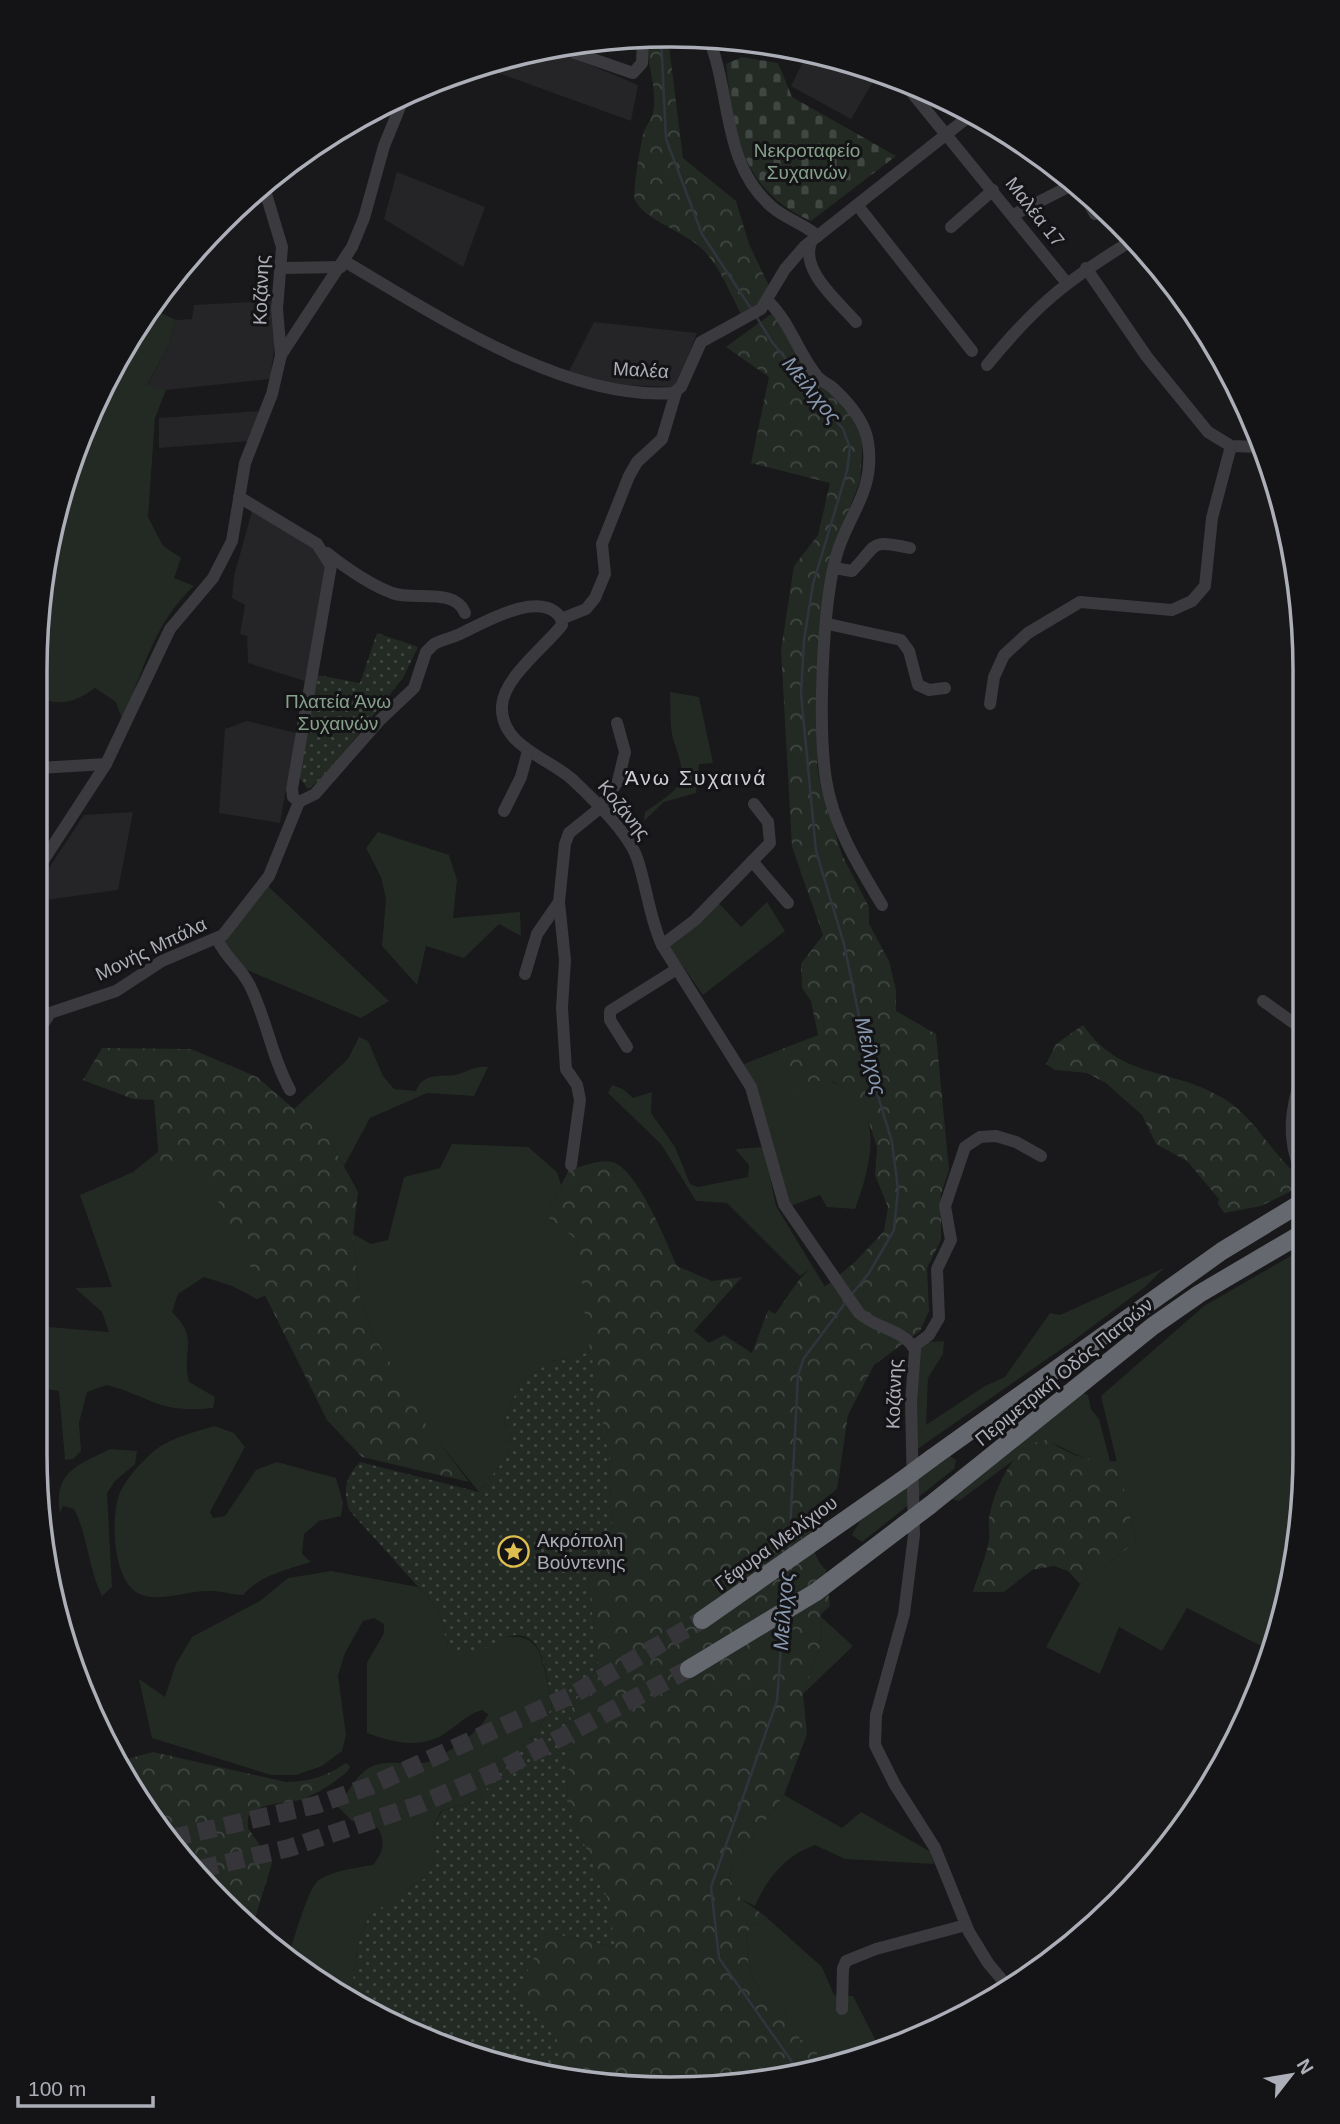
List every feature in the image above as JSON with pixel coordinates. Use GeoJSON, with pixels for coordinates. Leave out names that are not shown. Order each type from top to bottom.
{"type":"FeatureCollection","features":[{"type":"Feature","properties":{"kind":"highway","name":"Περιμετρική Οδός Πατρών"},"geometry":{"type":"LineString","coordinates":[[856,1512],[1222,1251],[1293,1208]]}},
{"type":"Feature","properties":{"kind":"highway","name":"Περιμετρική Οδός Πατρών"},"geometry":{"type":"LineString","coordinates":[[689,1669],[778,1616],[862,1558],[1153,1326],[1199,1294],[1293,1239]]}},
{"type":"Feature","properties":{"kind":"highway","name":"Γέφυρα Μειλίχιου"},"geometry":{"type":"LineString","coordinates":[[702,1620],[856,1512]]}},
{"type":"Feature","properties":{"kind":"street"},"geometry":{"type":"LineString","coordinates":[[579,55],[633,74],[642,63],[643,48]]}},
{"type":"Feature","properties":{"kind":"street"},"geometry":{"type":"LineString","coordinates":[[712,49],[719,68],[727,124],[750,181],[773,208],[815,238]]}},
{"type":"Feature","properties":{"kind":"street","name":"Μαλέα 17"},"geometry":{"type":"LineString","coordinates":[[918,99],[1066,282]]}},
{"type":"Feature","properties":{"kind":"street"},"geometry":{"type":"LineString","coordinates":[[281,355],[342,264],[364,218],[384,146],[399,109]]}},
{"type":"Feature","properties":{"kind":"street"},"geometry":{"type":"LineString","coordinates":[[882,905],[851,854],[826,781],[824,661],[834,568],[867,481],[868,438],[858,417],[834,389],[815,373],[783,320],[759,310],[789,264],[815,238],[859,206],[963,121]]}},
{"type":"Feature","properties":{"kind":"street"},"geometry":{"type":"LineString","coordinates":[[1013,215],[1065,189]]}},
{"type":"Feature","properties":{"kind":"street"},"geometry":{"type":"LineString","coordinates":[[951,227],[993,190]]}},
{"type":"Feature","properties":{"kind":"street","name":"Κοζάνης"},"geometry":{"type":"LineString","coordinates":[[47,855],[106,764],[170,629],[223,562],[234,534],[245,463],[269,401],[281,355],[277,309],[283,268],[281,238],[267,196]]}},
{"type":"Feature","properties":{"kind":"street"},"geometry":{"type":"LineString","coordinates":[[859,206],[972,351]]}},
{"type":"Feature","properties":{"kind":"street"},"geometry":{"type":"LineString","coordinates":[[815,238],[808,255],[814,270],[856,323]]}},
{"type":"Feature","properties":{"kind":"street"},"geometry":{"type":"LineString","coordinates":[[987,365],[1031,313],[1066,282],[1124,245]]}},
{"type":"Feature","properties":{"kind":"street"},"geometry":{"type":"LineString","coordinates":[[283,268],[342,264]]}},
{"type":"Feature","properties":{"kind":"street","name":"Μαλέα"},"geometry":{"type":"LineString","coordinates":[[342,264],[463,331],[557,374],[600,387],[676,392],[681,387],[701,342],[759,310]]}},
{"type":"Feature","properties":{"kind":"street"},"geometry":{"type":"LineString","coordinates":[[1086,268],[1168,383],[1208,432],[1231,446],[1251,447]]}},
{"type":"Feature","properties":{"kind":"street"},"geometry":{"type":"LineString","coordinates":[[324,551],[331,574],[292,789],[293,797],[299,802],[315,794],[379,721],[414,688],[426,652],[434,644],[511,610],[544,608],[557,613],[561,619],[586,609],[595,598],[605,574],[602,547],[629,476],[637,462],[662,439],[676,392]]}},
{"type":"Feature","properties":{"kind":"street"},"geometry":{"type":"LineString","coordinates":[[990,704],[994,677],[1004,655],[1028,633],[1080,601],[1172,610],[1184,607],[1202,592],[1209,572],[1212,518],[1231,446]]}},
{"type":"Feature","properties":{"kind":"street"},"geometry":{"type":"LineString","coordinates":[[239,497],[391,593],[406,597],[448,597],[457,600],[465,613]]}},
{"type":"Feature","properties":{"kind":"street"},"geometry":{"type":"LineString","coordinates":[[834,568],[852,571],[873,546],[880,542],[910,548]]}},
{"type":"Feature","properties":{"kind":"street","name":"Κοζάνης"},"geometry":{"type":"LineString","coordinates":[[561,619],[562,625],[519,674],[503,701],[505,722],[528,751],[569,777],[600,808],[636,855],[652,921],[662,945],[751,1087],[784,1204],[837,1284],[864,1318],[902,1336],[913,1347],[916,1359],[911,1402],[915,1503],[912,1552],[899,1636],[876,1714],[875,1745],[895,1785],[935,1848],[966,1925],[988,1964],[1002,1980]]}},
{"type":"Feature","properties":{"kind":"street"},"geometry":{"type":"LineString","coordinates":[[828,624],[901,640],[909,651],[918,685],[929,690],[945,688]]}},
{"type":"Feature","properties":{"kind":"street"},"geometry":{"type":"LineString","coordinates":[[571,1165],[580,1100],[577,1085],[566,1069],[562,1003],[565,951],[559,902],[569,833],[600,808],[618,781],[624,763],[624,743],[617,723]]}},
{"type":"Feature","properties":{"kind":"street"},"geometry":{"type":"LineString","coordinates":[[504,811],[521,777],[528,751]]}},
{"type":"Feature","properties":{"kind":"street"},"geometry":{"type":"LineString","coordinates":[[47,768],[106,764]]}},
{"type":"Feature","properties":{"kind":"street","name":"Μονής Μπάλα"},"geometry":{"type":"LineString","coordinates":[[47,1018],[50,1013],[116,991],[162,961],[217,939],[239,918],[269,876],[299,802]]}},
{"type":"Feature","properties":{"kind":"street"},"geometry":{"type":"LineString","coordinates":[[662,945],[695,920],[770,843],[771,831],[768,822],[754,804]]}},
{"type":"Feature","properties":{"kind":"street"},"geometry":{"type":"LineString","coordinates":[[752,861],[788,903]]}},
{"type":"Feature","properties":{"kind":"street"},"geometry":{"type":"LineString","coordinates":[[525,974],[537,934],[559,902]]}},
{"type":"Feature","properties":{"kind":"street"},"geometry":{"type":"LineString","coordinates":[[217,939],[227,959],[249,983],[278,1067],[290,1090]]}},
{"type":"Feature","properties":{"kind":"street"},"geometry":{"type":"LineString","coordinates":[[627,1047],[610,1020],[610,1011],[677,969]]}},
{"type":"Feature","properties":{"kind":"street"},"geometry":{"type":"LineString","coordinates":[[1263,1001],[1293,1023]]}},
{"type":"Feature","properties":{"kind":"street"},"geometry":{"type":"LineString","coordinates":[[1293,1121],[1293,1149]]}},
{"type":"Feature","properties":{"kind":"street"},"geometry":{"type":"LineString","coordinates":[[913,1347],[929,1335],[939,1318],[937,1269],[951,1240],[945,1206],[965,1147],[980,1137],[996,1136],[1016,1142],[1041,1156]]}},
{"type":"Feature","properties":{"kind":"street"},"geometry":{"type":"LineString","coordinates":[[842,2009],[842,1968],[846,1961],[966,1925]]}},
{"type":"Feature","properties":{"kind":"shaded area"},"geometry":{"type":"Polygon","coordinates":[[[569,56],[638,85],[631,121],[496,72],[569,56]]]}},
{"type":"Feature","properties":{"kind":"shaded area"},"geometry":{"type":"Polygon","coordinates":[[[803,62],[873,81],[851,119],[791,86],[803,62]]]}},
{"type":"Feature","properties":{"kind":"shaded area"},"geometry":{"type":"Polygon","coordinates":[[[397,172],[485,207],[463,267],[384,219],[397,172]]]}},
{"type":"Feature","properties":{"kind":"shaded area"},"geometry":{"type":"Polygon","coordinates":[[[271,301],[275,342],[270,379],[166,390],[147,386],[168,346],[176,320],[192,319],[194,305],[271,301]]]}},
{"type":"Feature","properties":{"kind":"shaded area"},"geometry":{"type":"Polygon","coordinates":[[[594,322],[697,333],[676,387],[616,385],[568,373],[594,322]]]}},
{"type":"Feature","properties":{"kind":"shaded area"},"geometry":{"type":"Polygon","coordinates":[[[260,411],[250,441],[159,448],[159,418],[260,411]]]}},
{"type":"Feature","properties":{"kind":"shaded area"},"geometry":{"type":"Polygon","coordinates":[[[252,511],[322,554],[326,567],[305,681],[248,663],[247,636],[240,634],[245,605],[232,598],[234,576],[252,511]]]}},
{"type":"Feature","properties":{"kind":"shaded area"},"geometry":{"type":"Polygon","coordinates":[[[247,721],[296,733],[280,823],[219,813],[225,729],[247,721]]]}},
{"type":"Feature","properties":{"kind":"shaded area"},"geometry":{"type":"Polygon","coordinates":[[[133,812],[118,890],[47,900],[47,871],[84,815],[133,812]]]}},
{"type":"Feature","properties":{"kind":"green space"},"geometry":{"type":"Polygon","coordinates":[[[669,47],[683,158],[736,201],[749,244],[769,286],[758,304],[741,314],[722,276],[703,250],[646,213],[635,200],[641,145],[654,103],[648,48],[669,47]]]}},
{"type":"Feature","properties":{"kind":"green space","name":"Νεκροταφείο Συχαινών"},"geometry":{"type":"Polygon","coordinates":[[[742,57],[778,63],[792,97],[896,156],[811,221],[788,208],[769,193],[755,176],[738,136],[726,64],[742,57]]]}},
{"type":"Feature","properties":{"kind":"green space"},"geometry":{"type":"Polygon","coordinates":[[[774,312],[853,417],[863,439],[860,481],[831,557],[817,766],[842,855],[869,907],[869,924],[889,961],[896,990],[896,1011],[936,1034],[949,1170],[941,1194],[941,1240],[927,1268],[929,1311],[920,1331],[874,1365],[848,1415],[837,1489],[813,1508],[812,1541],[820,1564],[826,1570],[830,1606],[821,1614],[820,1647],[803,1694],[807,1734],[784,1795],[732,1866],[729,1879],[741,1899],[765,1916],[764,1921],[754,1924],[748,1931],[748,1956],[752,1977],[764,1993],[785,2006],[787,2022],[802,2030],[798,2041],[812,2035],[823,2038],[816,2059],[751,2071],[670,2077],[562,2067],[559,2047],[549,2028],[534,2012],[514,1999],[546,1932],[614,1947],[608,1900],[567,1804],[571,1709],[598,1665],[589,1585],[593,1560],[612,1528],[609,1459],[586,1326],[578,1241],[545,1215],[569,1170],[602,1162],[612,1162],[622,1167],[641,1191],[677,1266],[712,1281],[742,1277],[694,1331],[709,1343],[724,1335],[752,1353],[768,1310],[775,1314],[797,1283],[813,1267],[825,1287],[855,1262],[884,1231],[888,1207],[875,1175],[877,1147],[868,1120],[854,1096],[834,1082],[818,1081],[809,1096],[793,1089],[777,1051],[818,1035],[811,1001],[802,988],[801,964],[823,935],[792,847],[781,650],[794,566],[818,535],[830,483],[751,463],[769,377],[726,347],[774,312]]]}},
{"type":"Feature","properties":{"kind":"green space"},"geometry":{"type":"Polygon","coordinates":[[[160,313],[176,320],[168,346],[147,385],[166,390],[155,418],[148,517],[163,546],[181,558],[174,578],[194,586],[180,600],[159,632],[123,721],[116,702],[95,688],[69,701],[48,701],[47,670],[53,589],[68,509],[80,470],[111,395],[160,313]]]}},
{"type":"Feature","properties":{"kind":"green space","name":"Πλατεία Άνω Συχαινών"},"geometry":{"type":"Polygon","coordinates":[[[377,633],[418,647],[403,678],[324,777],[308,789],[299,777],[317,675],[360,683],[377,633]]]}},
{"type":"Feature","properties":{"kind":"green space"},"geometry":{"type":"Polygon","coordinates":[[[670,692],[699,697],[713,763],[699,764],[696,793],[664,802],[644,821],[645,812],[674,790],[681,776],[679,756],[671,730],[670,692]]]}},
{"type":"Feature","properties":{"kind":"green space"},"geometry":{"type":"Polygon","coordinates":[[[378,832],[449,855],[457,880],[453,918],[520,912],[521,936],[499,924],[464,958],[426,946],[417,985],[382,946],[386,899],[381,877],[366,848],[378,832]]]}},
{"type":"Feature","properties":{"kind":"green space"},"geometry":{"type":"Polygon","coordinates":[[[268,886],[389,1001],[361,1018],[240,967],[221,941],[268,886]]]}},
{"type":"Feature","properties":{"kind":"green space"},"geometry":{"type":"Polygon","coordinates":[[[717,901],[741,927],[767,902],[785,931],[703,995],[669,947],[717,901]]]}},
{"type":"Feature","properties":{"kind":"green space"},"geometry":{"type":"Polygon","coordinates":[[[1083,1025],[1098,1043],[1132,1065],[1206,1089],[1226,1100],[1253,1125],[1293,1171],[1293,1190],[1261,1206],[1224,1213],[1218,1204],[1219,1199],[1187,1161],[1156,1144],[1142,1115],[1106,1083],[1087,1073],[1055,1070],[1046,1064],[1056,1044],[1083,1025]]]}},
{"type":"Feature","properties":{"kind":"green space"},"geometry":{"type":"Polygon","coordinates":[[[359,1037],[368,1041],[383,1076],[394,1089],[416,1091],[428,1078],[488,1067],[474,1096],[427,1093],[370,1118],[344,1166],[329,1139],[294,1109],[348,1059],[359,1037]]]}},
{"type":"Feature","properties":{"kind":"green space"},"geometry":{"type":"Polygon","coordinates":[[[102,1048],[191,1049],[257,1077],[329,1139],[358,1192],[353,1234],[359,1294],[371,1330],[428,1428],[469,1482],[362,1457],[327,1420],[213,1191],[185,1165],[160,1173],[154,1100],[133,1099],[83,1080],[102,1048]]]}},
{"type":"Feature","properties":{"kind":"green space"},"geometry":{"type":"Polygon","coordinates":[[[777,1051],[794,1089],[810,1083],[828,1081],[849,1092],[860,1103],[867,1117],[870,1132],[868,1164],[855,1209],[827,1207],[820,1195],[788,1207],[754,1082],[744,1064],[777,1051]]]}},
{"type":"Feature","properties":{"kind":"green space"},"geometry":{"type":"Polygon","coordinates":[[[612,1085],[623,1089],[633,1098],[652,1092],[651,1113],[675,1147],[690,1184],[698,1187],[748,1177],[749,1165],[735,1149],[764,1147],[776,1206],[813,1267],[800,1276],[727,1203],[696,1201],[661,1144],[608,1093],[612,1085]]]}},
{"type":"Feature","properties":{"kind":"green space"},"geometry":{"type":"Polygon","coordinates":[[[452,1144],[528,1147],[557,1172],[561,1185],[545,1215],[578,1241],[591,1352],[553,1361],[520,1382],[504,1423],[511,1435],[506,1458],[479,1492],[428,1429],[371,1330],[359,1294],[353,1234],[371,1244],[388,1240],[404,1177],[440,1168],[452,1144]]]}},
{"type":"Feature","properties":{"kind":"green space"},"geometry":{"type":"Polygon","coordinates":[[[159,1151],[160,1173],[185,1164],[213,1191],[267,1295],[257,1299],[232,1286],[204,1277],[178,1294],[172,1312],[188,1338],[189,1382],[215,1397],[213,1408],[168,1407],[107,1385],[87,1392],[79,1423],[81,1451],[73,1459],[65,1460],[59,1391],[47,1389],[47,1327],[109,1332],[102,1312],[75,1288],[112,1287],[80,1195],[133,1172],[159,1151]]]}},
{"type":"Feature","properties":{"kind":"green space"},"geometry":{"type":"Polygon","coordinates":[[[1293,1255],[1291,1495],[1281,1575],[1272,1615],[1262,1647],[1187,1608],[1162,1651],[1119,1627],[1100,1674],[1046,1647],[1080,1584],[1136,1542],[1101,1396],[1204,1306],[1293,1255]]]}},
{"type":"Feature","properties":{"kind":"green space"},"geometry":{"type":"Polygon","coordinates":[[[1164,1268],[1145,1287],[1073,1341],[916,1450],[914,1400],[919,1349],[928,1342],[944,1341],[943,1354],[928,1378],[926,1425],[985,1386],[1005,1377],[1050,1313],[1060,1315],[1164,1268]]]}},
{"type":"Feature","properties":{"kind":"green space"},"geometry":{"type":"Polygon","coordinates":[[[591,1352],[609,1459],[612,1528],[593,1560],[589,1585],[598,1665],[571,1709],[567,1804],[608,1900],[615,1947],[546,1932],[515,1998],[550,2027],[559,2046],[562,2067],[509,2056],[470,2044],[395,2013],[352,1989],[358,1944],[369,1916],[428,1876],[435,1855],[433,1828],[442,1811],[480,1799],[552,1708],[540,1654],[534,1643],[524,1636],[512,1636],[495,1642],[474,1656],[448,1647],[438,1609],[349,1510],[346,1496],[348,1479],[360,1462],[479,1492],[506,1458],[511,1435],[504,1423],[520,1382],[553,1361],[591,1352]]]}},
{"type":"Feature","properties":{"kind":"green space"},"geometry":{"type":"Polygon","coordinates":[[[1083,1393],[1088,1395],[1091,1409],[1099,1419],[1110,1461],[1088,1459],[1055,1444],[1039,1441],[959,1501],[952,1499],[1083,1393]]]}},
{"type":"Feature","properties":{"kind":"green space"},"geometry":{"type":"Polygon","coordinates":[[[214,1426],[234,1433],[245,1447],[210,1512],[213,1518],[225,1516],[256,1470],[277,1462],[336,1478],[343,1502],[341,1516],[319,1521],[304,1534],[302,1554],[311,1562],[266,1578],[243,1595],[211,1591],[167,1597],[142,1595],[132,1589],[119,1565],[115,1517],[120,1492],[140,1465],[160,1446],[214,1426]]]}},
{"type":"Feature","properties":{"kind":"green space"},"geometry":{"type":"Polygon","coordinates":[[[1047,1440],[1080,1457],[1117,1461],[1136,1542],[1080,1584],[1068,1571],[1054,1566],[1032,1570],[1004,1592],[973,1592],[988,1546],[989,1518],[1001,1481],[1015,1458],[1025,1449],[1035,1442],[1047,1440]]]}},
{"type":"Feature","properties":{"kind":"green space"},"geometry":{"type":"Polygon","coordinates":[[[110,1449],[137,1451],[135,1464],[115,1481],[107,1493],[112,1587],[102,1596],[79,1519],[74,1509],[63,1506],[60,1513],[59,1499],[60,1488],[70,1472],[110,1449]]]}},
{"type":"Feature","properties":{"kind":"green space"},"geometry":{"type":"Polygon","coordinates":[[[948,1455],[956,1460],[954,1469],[862,1542],[852,1535],[860,1521],[948,1455]]]}},
{"type":"Feature","properties":{"kind":"green space"},"geometry":{"type":"Polygon","coordinates":[[[331,1571],[418,1587],[438,1609],[448,1647],[512,1637],[525,1638],[534,1644],[541,1657],[552,1708],[480,1799],[441,1811],[433,1828],[435,1855],[428,1876],[369,1916],[358,1944],[352,1989],[291,1948],[315,1884],[332,1873],[373,1865],[381,1852],[383,1843],[378,1828],[352,1821],[338,1807],[364,1771],[375,1765],[431,1761],[470,1735],[488,1714],[482,1710],[476,1712],[439,1737],[421,1743],[394,1741],[367,1733],[367,1663],[384,1633],[384,1624],[374,1618],[363,1621],[345,1653],[338,1676],[346,1735],[342,1751],[322,1766],[296,1775],[271,1775],[152,1738],[139,1679],[165,1697],[176,1664],[192,1637],[260,1601],[288,1578],[331,1571]]]}},
{"type":"Feature","properties":{"kind":"green space"},"geometry":{"type":"Polygon","coordinates":[[[821,1617],[853,1646],[803,1694],[820,1647],[821,1617]]]}},
{"type":"Feature","properties":{"kind":"green space"},"geometry":{"type":"Polygon","coordinates":[[[153,1752],[286,1782],[318,1777],[346,1763],[350,1766],[348,1771],[313,1795],[259,1808],[248,1817],[248,1828],[272,1863],[255,1918],[202,1865],[176,1833],[128,1759],[153,1752]]]}},
{"type":"Feature","properties":{"kind":"green space"},"geometry":{"type":"Polygon","coordinates":[[[784,1795],[842,1828],[861,1812],[931,1852],[934,1864],[845,1859],[815,1845],[786,1861],[765,1886],[755,1906],[741,1899],[729,1880],[732,1866],[784,1795]]]}},
{"type":"Feature","properties":{"kind":"green space"},"geometry":{"type":"Polygon","coordinates":[[[765,1916],[822,1967],[834,1995],[853,1996],[876,2042],[814,2060],[797,2042],[787,2022],[785,2006],[764,1993],[752,1977],[749,1967],[748,1931],[754,1924],[764,1921],[765,1916]]]}},
{"type":"Feature","properties":{"kind":"waterway","name":"Μείλιχος"},"geometry":{"type":"LineString","coordinates":[[661,47],[666,139],[702,234],[752,310]]}},
{"type":"Feature","properties":{"kind":"waterway","name":"Μείλιχος"},"geometry":{"type":"LineString","coordinates":[[756,316],[772,342],[843,429],[850,448],[847,471],[813,584],[804,640],[801,694],[816,851],[844,944],[871,1073],[892,1142],[898,1189],[894,1230],[869,1273],[852,1294]]}},
{"type":"Feature","properties":{"kind":"waterway","name":"Μείλιχος"},"geometry":{"type":"LineString","coordinates":[[789,1550],[798,1375],[804,1358],[846,1302]]}},
{"type":"Feature","properties":{"kind":"waterway","name":"Μείλιχος"},"geometry":{"type":"LineString","coordinates":[[785,1602],[787,1570]]}},
{"type":"Feature","properties":{"kind":"waterway","name":"Μείλιχος"},"geometry":{"type":"LineString","coordinates":[[783,1619],[777,1701],[711,1887],[719,1958],[794,2064]]}},
{"type":"Feature","properties":{"kind":"tunnel"},"geometry":{"type":"LineString","coordinates":[[179,1836],[316,1805],[370,1786],[574,1694],[702,1620]]}},
{"type":"Feature","properties":{"kind":"tunnel"},"geometry":{"type":"LineString","coordinates":[[205,1868],[289,1848],[418,1805],[500,1770],[689,1669]]}},
{"type":"Feature","properties":{"kind":"place","name":"Ακρόπολη Βούντενης"},"geometry":{"type":"Point","coordinates":[514,1551]}},
{"type":"Feature","properties":{"kind":"district","name":"Άνω Συχαινά"},"geometry":{"type":"Point","coordinates":[696,777]}}]}
